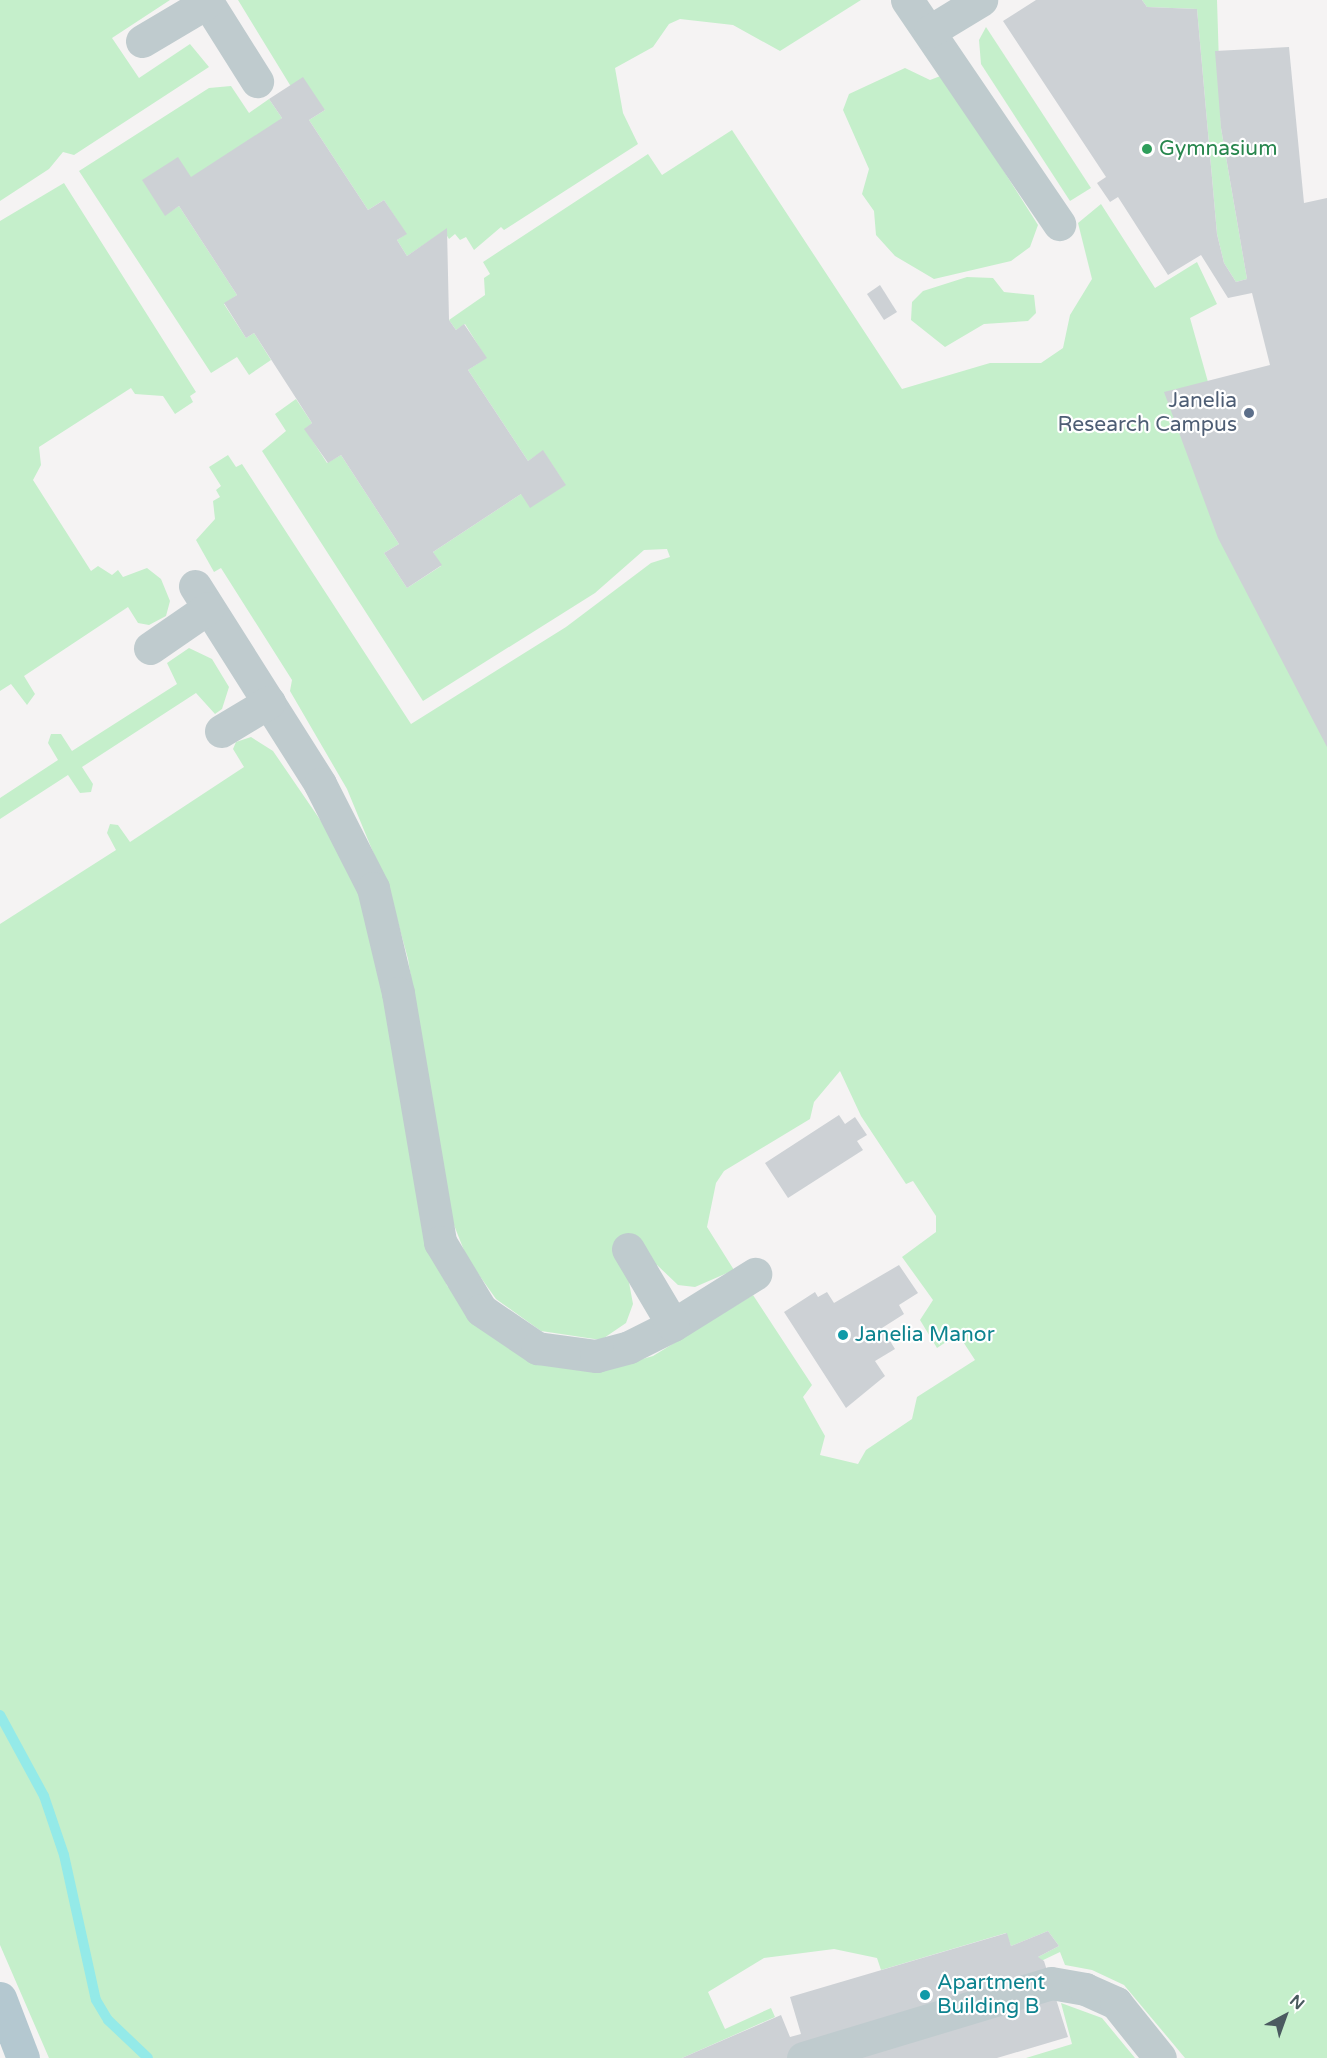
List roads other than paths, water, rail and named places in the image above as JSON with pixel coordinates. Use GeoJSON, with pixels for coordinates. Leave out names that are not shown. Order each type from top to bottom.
{"type":"FeatureCollection","features":[{"type":"Feature","properties":{"kind":"main road"},"geometry":{"type":"LineString","coordinates":[[0,1998],[23,2058]]}},
{"type":"Feature","properties":{"kind":"street"},"geometry":{"type":"LineString","coordinates":[[907,0],[1059,224]]}},
{"type":"Feature","properties":{"kind":"street"},"geometry":{"type":"LineString","coordinates":[[930,31],[981,0]]}},
{"type":"Feature","properties":{"kind":"street"},"geometry":{"type":"LineString","coordinates":[[142,41],[206,1],[257,81]]}},
{"type":"Feature","properties":{"kind":"street"},"geometry":{"type":"LineString","coordinates":[[150,648],[202,597],[358,852],[373,888],[398,993],[440,1242],[459,1278],[481,1310],[508,1331],[537,1348],[569,1355],[629,1347],[673,1325],[755,1274]]}},
{"type":"Feature","properties":{"kind":"street"},"geometry":{"type":"LineString","coordinates":[[221,731],[268,702]]}},
{"type":"Feature","properties":{"kind":"street"},"geometry":{"type":"LineString","coordinates":[[628,1249],[673,1325]]}},
{"type":"Feature","properties":{"kind":"street"},"geometry":{"type":"LineString","coordinates":[[802,2058],[1051,1983],[1093,1991],[1116,2003],[1160,2058]]}},
{"type":"Feature","properties":{"kind":"waterway"},"geometry":{"type":"LineString","coordinates":[[0,1715],[44,1796],[64,1855],[96,2000],[108,2020],[148,2058]]}},
{"type":"Feature","properties":{"kind":"place","name":"Gymnasium"},"geometry":{"type":"Point","coordinates":[1147,149]}},
{"type":"Feature","properties":{"kind":"place","name":"Janelia Research Campus"},"geometry":{"type":"Point","coordinates":[1249,413]}},
{"type":"Feature","properties":{"kind":"place","name":"Janelia Manor"},"geometry":{"type":"Point","coordinates":[843,1335]}},
{"type":"Feature","properties":{"kind":"place","name":"Apartment Building B"},"geometry":{"type":"Point","coordinates":[925,1995]}}]}
